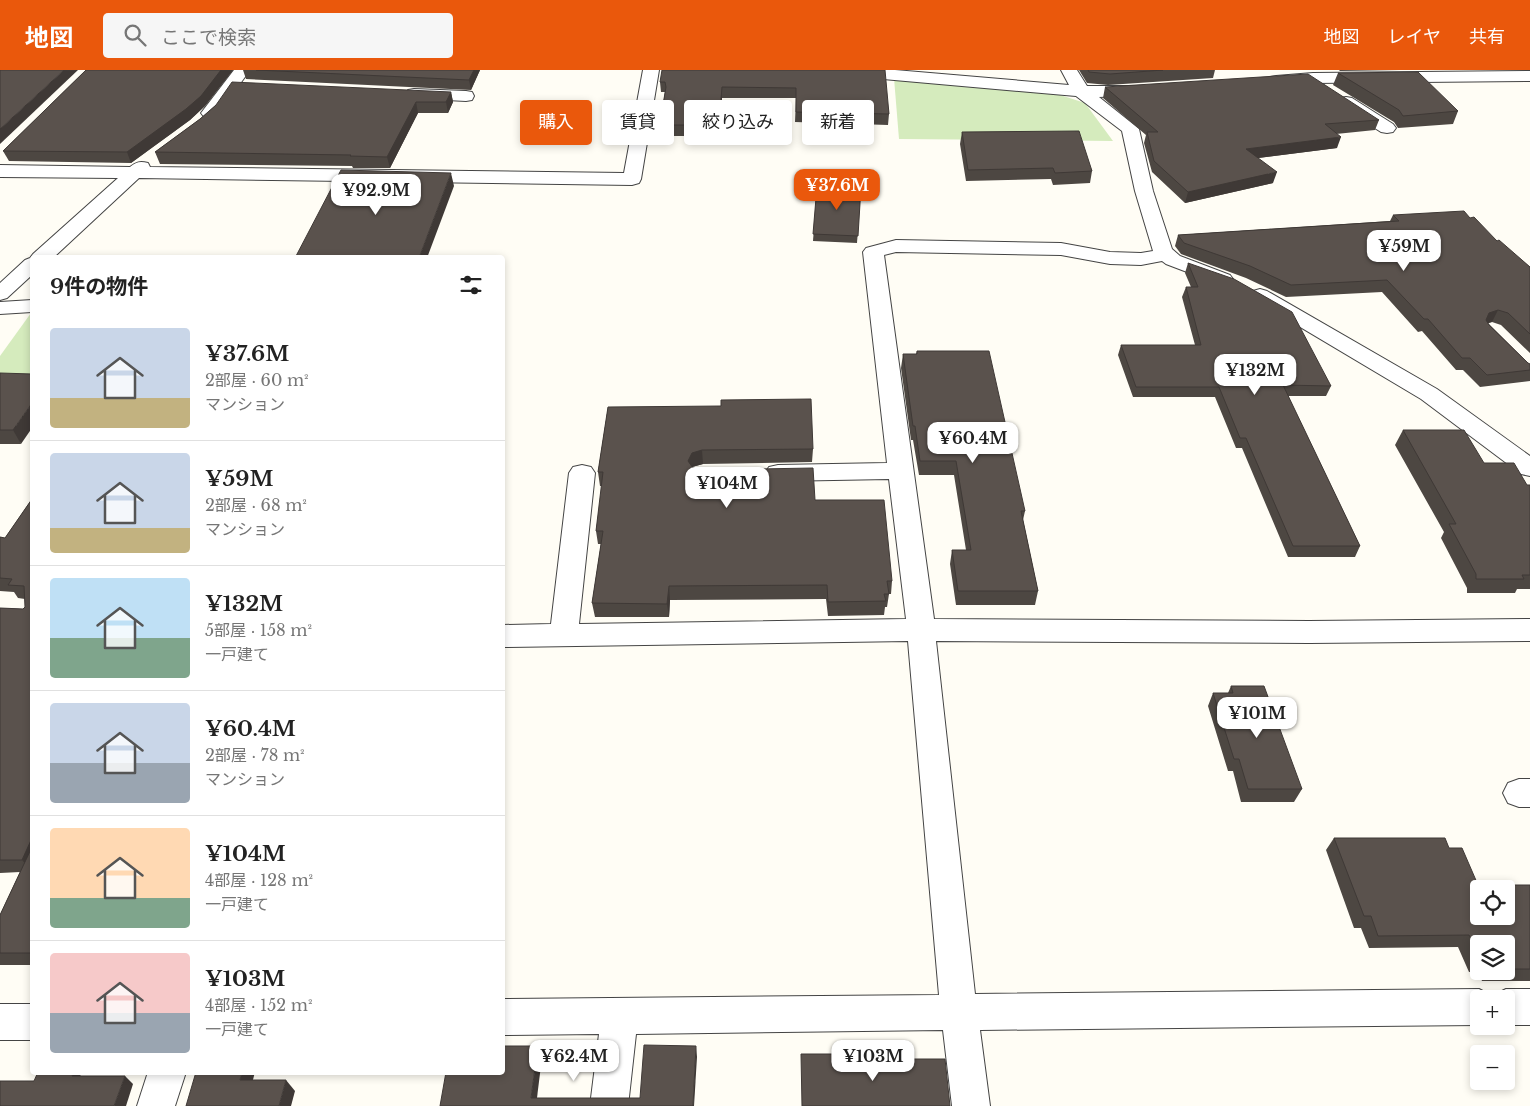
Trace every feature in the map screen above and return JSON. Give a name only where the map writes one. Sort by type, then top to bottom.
[{"type":"street","points":[[197,125],[212,111],[242,70]]},
{"type":"street","points":[[0,171],[632,179],[651,70]]},
{"type":"street","points":[[845,70],[1081,91],[1108,92],[1156,89]]},
{"type":"street","points":[[1069,70],[1081,91],[1130,129],[1150,213],[1163,251],[1166,254],[1173,260],[1242,286],[1272,301],[1429,394],[1530,468]]},
{"type":"street","points":[[1261,82],[1308,78],[1420,74],[1530,76]]},
{"type":"street","points":[[1308,78],[1387,128]]},
{"type":"street","points":[[230,86],[250,87]]},
{"type":"street","points":[[397,93],[466,96]]},
{"type":"street","points":[[43,255],[134,172],[158,154]]},
{"type":"street","points":[[971,1106],[959,1012],[921,630],[873,252],[896,246],[1061,249],[1110,258],[1141,259],[1166,254]]},
{"type":"street","points":[[0,294],[30,266]]},
{"type":"street","points":[[0,308],[30,306]]},
{"type":"street","points":[[753,473],[901,472]]},
{"type":"street","points":[[564,636],[582,473]]},
{"type":"street","points":[[505,636],[921,630],[1309,632],[1530,630]]},
{"type":"street","points":[[505,1017],[1470,1007]]},
{"type":"street","points":[[1515,1007],[1530,1007]]},
{"type":"street","points":[[609,1106],[620,1016]]},
{"type":"street","points":[[0,1022],[30,1022]]},
{"type":"street","points":[[156,1106],[165,1075]]},
{"type":"green space","points":[[894,78],[1051,92],[1085,103],[1113,141],[899,139]]},
{"type":"green space","points":[[30,314],[30,377],[0,376],[0,356]]},
{"type":"building","points":[[0,70],[64,70],[0,129]]},
{"type":"building","points":[[86,70],[221,70],[201,96],[127,152],[3,151]]},
{"type":"building","points":[[256,70],[474,70],[469,80]]},
{"type":"building","points":[[662,70],[885,70],[889,114],[874,114],[874,100],[802,100],[802,112],[796,112],[796,88],[722,87],[721,100],[684,100],[684,125],[674,125],[674,100],[664,100],[665,82],[660,82]]},
{"type":"building","points":[[1088,70],[1163,70],[1110,74],[1089,72]]},
{"type":"building","points":[[1418,72],[1458,111],[1403,116],[1399,110],[1338,73]]},
{"type":"building","points":[[1308,74],[1379,120],[1325,124],[1341,137],[1246,149],[1277,172],[1188,192],[1154,161],[1147,132],[1158,132],[1105,87]]},
{"type":"building","points":[[232,82],[451,92],[446,102],[416,102],[387,157],[155,152],[216,105]]},
{"type":"building","points":[[1079,131],[1092,171],[1055,173],[1053,168],[968,170],[962,132]]},
{"type":"building","points":[[341,170],[451,173],[420,255],[297,255]]},
{"type":"building","points":[[817,186],[861,187],[858,236],[813,234]]},
{"type":"building","points":[[1464,211],[1470,218],[1474,217],[1497,241],[1499,240],[1530,267],[1530,334],[1508,313],[1498,310],[1489,313],[1486,320],[1530,364],[1530,370],[1487,375],[1470,358],[1462,358],[1428,319],[1424,319],[1387,280],[1291,285],[1250,266],[1184,243],[1178,235],[1399,221],[1393,215]]},
{"type":"building","points":[[1188,263],[1234,279],[1292,312],[1331,386],[1283,385],[1360,546],[1293,546],[1246,438],[1240,438],[1219,387],[1136,387],[1121,345],[1201,345],[1186,287],[1198,287]]},
{"type":"building","points":[[917,351],[989,351],[1025,511],[1021,511],[1038,591],[958,591],[952,550],[971,550],[956,461],[920,461],[903,354],[917,354]]},
{"type":"building","points":[[0,373],[30,374],[30,406],[13,430],[0,430]]},
{"type":"building","points":[[811,399],[813,449],[702,450],[692,453],[688,461],[693,468],[702,470],[813,468],[815,500],[884,500],[892,581],[887,581],[889,594],[884,594],[886,601],[828,602],[827,585],[669,586],[667,604],[592,603],[603,531],[596,531],[603,472],[598,472],[608,407],[721,406],[721,400]]},
{"type":"building","points":[[1403,430],[1464,430],[1484,463],[1514,463],[1527,485],[1530,485],[1530,575],[1522,575],[1524,579],[1476,579],[1476,574],[1449,524],[1456,524]]},
{"type":"building","points":[[30,502],[30,842],[22,860],[0,860],[0,608],[23,609],[25,607],[24,586],[8,585],[12,579],[0,578],[0,537],[5,538]]},
{"type":"building","points":[[1231,686],[1264,686],[1302,789],[1248,789],[1239,759],[1234,759],[1213,693],[1233,693]]},
{"type":"building","points":[[1334,838],[1445,838],[1449,848],[1462,848],[1476,880],[1470,880],[1470,925],[1515,925],[1515,885],[1530,885],[1530,969],[1515,969],[1515,935],[1470,935],[1470,937],[1469,935],[1378,936],[1371,916],[1364,916]]},
{"type":"building","points":[[30,851],[30,953],[0,953],[0,915]]},
{"type":"building","points":[[644,1045],[696,1046],[693,1106],[440,1106],[445,1075],[505,1075],[505,1046],[538,1046],[531,1098],[640,1098]]},
{"type":"building","points":[[801,1054],[859,1054],[859,1059],[945,1059],[950,1106],[802,1106]]},
{"type":"building","points":[[37,1075],[125,1076],[114,1106],[0,1106],[0,1081],[34,1081]]},
{"type":"building","points":[[195,1075],[241,1075],[240,1080],[286,1080],[279,1106],[186,1106]]}]
